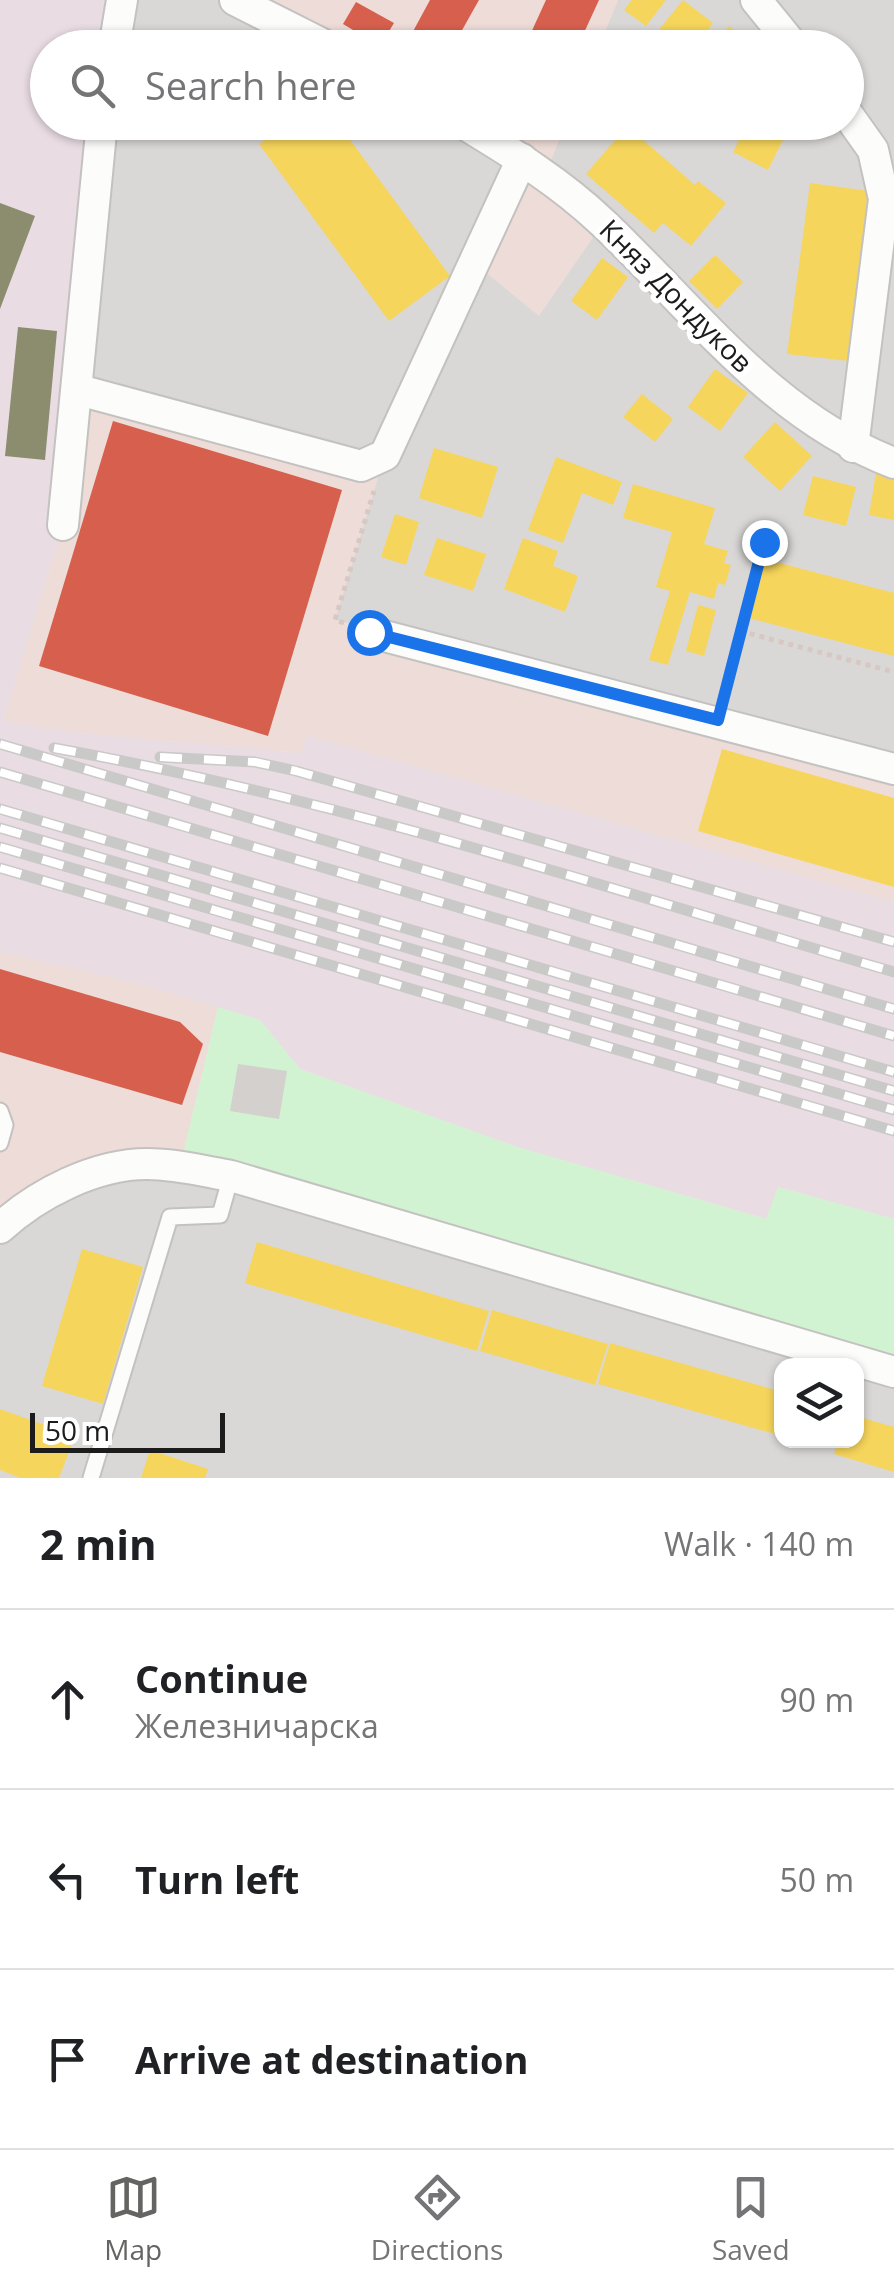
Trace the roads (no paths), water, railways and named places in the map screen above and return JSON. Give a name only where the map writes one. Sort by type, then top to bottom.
[{"type":"street","points":[[117,30],[122,0]]},
{"type":"street","points":[[236,0],[295,30]]},
{"type":"street","points":[[756,0],[780,30]]},
{"type":"street","points":[[854,447],[884,199],[873,150],[864,137]]},
{"type":"street","points":[[62,525],[100,140]]},
{"type":"street","name":"Княз Дондуков","points":[[491,140],[522,159],[603,222],[777,394],[854,447],[894,462]]},
{"type":"street","points":[[78,390],[361,466],[385,455],[522,159]]},
{"type":"street","points":[[369,632],[718,720],[894,770]]},
{"type":"street","points":[[0,1228],[29,1201],[87,1177],[143,1164],[231,1176],[894,1372]]},
{"type":"lane","points":[[0,1111],[5,1125],[0,1143]]},
{"type":"lane","points":[[92,1478],[170,1217],[220,1215],[231,1176]]},
{"type":"railway","points":[[0,744],[894,1009]]},
{"type":"railway","points":[[54,748],[161,769],[372,820],[894,972]]},
{"type":"railway","points":[[160,757],[255,762],[296,771],[894,942]]},
{"type":"railway","points":[[0,772],[894,1036]]},
{"type":"railway","points":[[0,809],[894,1072]]},
{"type":"railway","points":[[0,828],[894,1091]]},
{"type":"railway","points":[[0,847],[894,1110]]},
{"type":"railway","points":[[0,868],[894,1131]]}]
